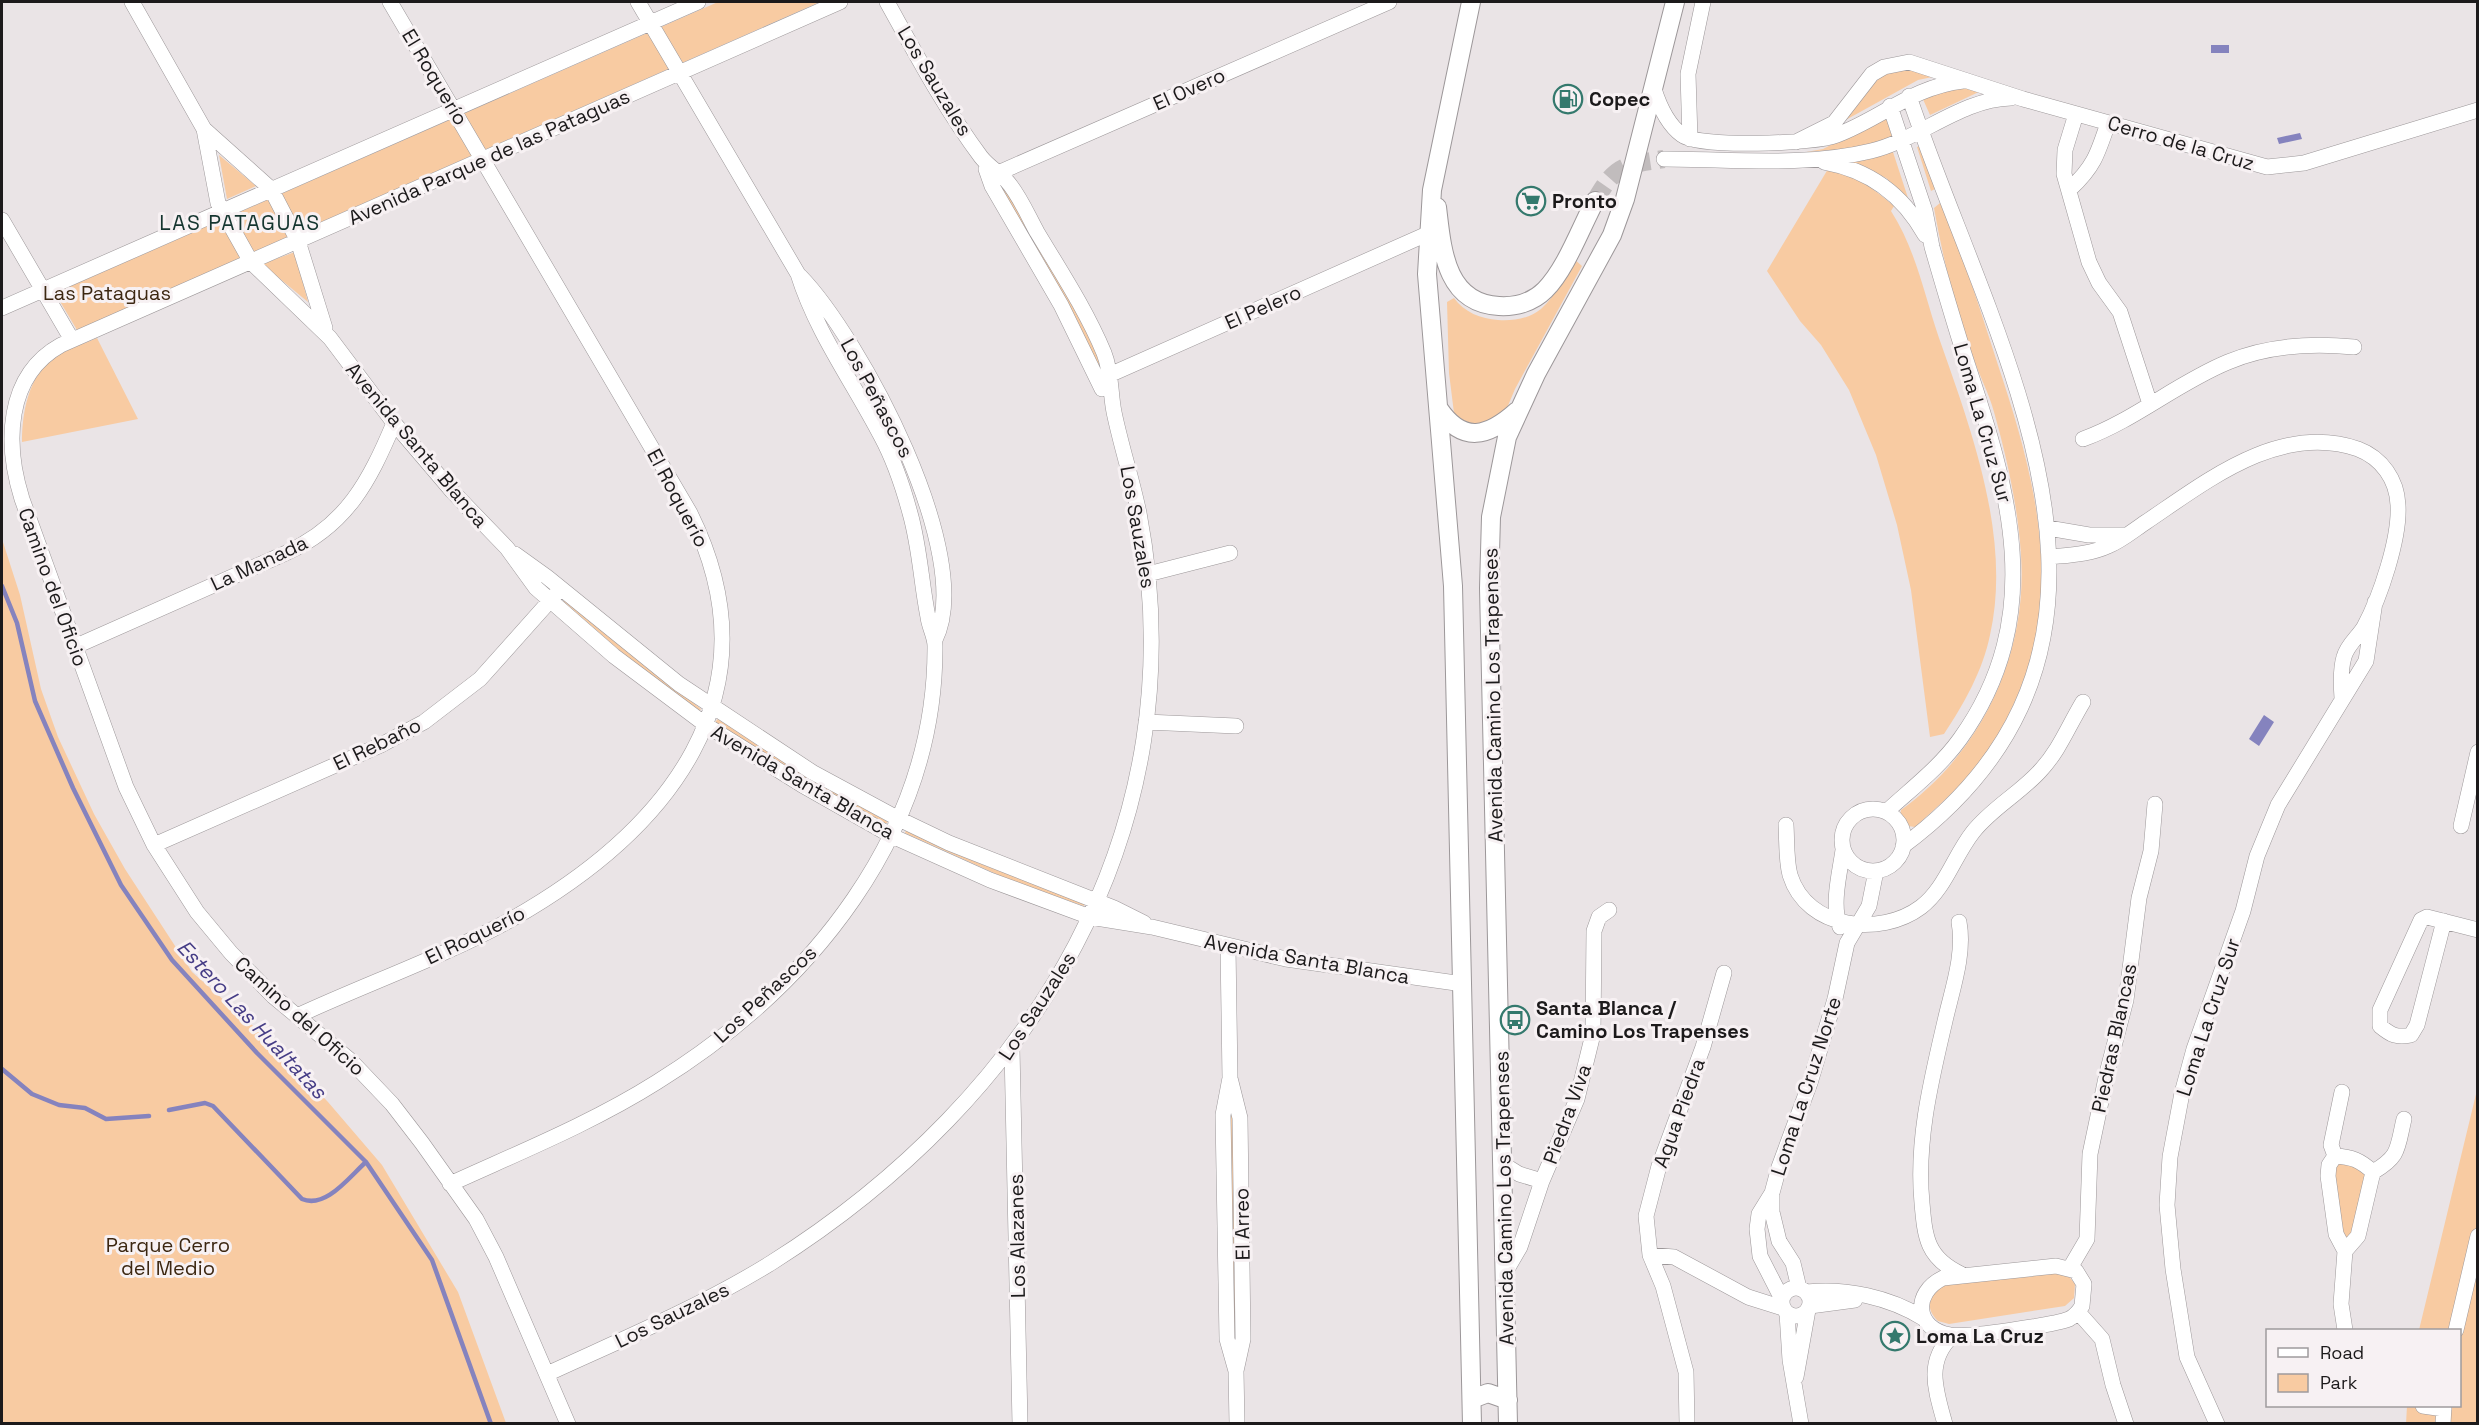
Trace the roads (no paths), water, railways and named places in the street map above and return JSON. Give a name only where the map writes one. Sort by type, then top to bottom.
[{"type":"main road","name":"Avenida Camino Los Trapenses","points":[[1471,2],[1435,171],[1427,234],[1430,317],[1452,554],[1472,1424]]},
{"type":"main road","name":"Avenida Camino Los Trapenses","points":[[1508,1424],[1489,535],[1499,467],[1518,410],[1612,235],[1625,199],[1675,2]]},
{"type":"main road","points":[[1435,171],[1441,243],[1451,278],[1468,297],[1494,306],[1522,304],[1547,288],[1595,201]]},
{"type":"main road","points":[[1439,409],[1453,425],[1473,434],[1491,430],[1518,410]]},
{"type":"main road","points":[[1472,1399],[1488,1393],[1508,1400]]},
{"type":"street","name":"Avenida Santa Blanca","points":[[132,2],[204,129],[221,212],[250,262],[330,338],[394,423],[452,491],[507,548],[529,579],[549,601],[643,679],[706,725],[801,785],[892,836],[990,880],[1090,917],[1152,927],[1228,947],[1344,969],[1463,984]]},
{"type":"street","name":"El Roquerío","points":[[297,1016],[484,933],[562,887],[609,852],[656,807],[681,773],[706,725],[712,707],[721,658],[721,621],[715,580],[699,531],[390,2]]},
{"type":"street","name":"Los Peñascos","points":[[450,1184],[622,1103],[717,1040],[775,991],[823,940],[860,892],[892,836],[899,819],[913,783],[928,726],[935,640],[928,618],[917,540],[903,488],[882,438],[812,313],[798,274],[638,2]]},
{"type":"street","points":[[2,308],[698,2]]},
{"type":"street","name":"Avenida Parque de las Pataguas","points":[[72,340],[840,2]]},
{"type":"street","name":"Los Sauzales","points":[[547,1374],[695,1306],[795,1247],[880,1182],[933,1137],[975,1094],[1012,1048],[1059,978],[1097,901],[1129,808],[1146,722],[1151,652],[1148,574],[1135,493],[1104,377],[1105,356],[1081,305],[1008,182],[993,175],[931,79],[887,2]]},
{"type":"street","name":"El Overo","points":[[993,175],[1389,2]]},
{"type":"street","points":[[1654,88],[1668,120],[1682,136],[1690,140],[1689,74],[1703,2]]},
{"type":"street","name":"Cerro de la Cruz","points":[[1796,142],[1828,128],[1863,84],[1884,67],[1909,62],[2023,99],[2256,165],[2279,167],[2304,163],[2478,110]]},
{"type":"street","name":"Cerro de la Cruz","points":[[1690,140],[1817,141],[1837,135],[1909,96],[1935,86],[1969,81]]},
{"type":"street","name":"Loma La Cruz Sur","points":[[1876,871],[1893,864],[1903,846],[1949,809],[1971,785],[1996,753],[2021,711],[2031,688],[2039,657],[2048,593],[2050,557],[2039,466],[2031,435],[1909,96]]},
{"type":"street","name":"Cerro de la Cruz","points":[[1664,159],[1807,159],[1872,151],[1921,132],[1980,103],[1997,98],[2023,99]]},
{"type":"street","name":"Loma La Cruz Sur","points":[[1886,812],[1948,755],[1970,725],[1983,703],[1999,663],[2012,604],[2010,524],[2000,467],[1932,247],[1925,211],[1890,106]]},
{"type":"street","points":[[2076,114],[2064,162],[2064,174],[2089,262],[2099,283],[2120,312],[2150,404]]},
{"type":"street","points":[[2070,189],[2088,173],[2097,159],[2108,123]]},
{"type":"street","name":"Avenida Santa Blanca","points":[[204,129],[271,189],[298,241],[318,310],[330,338]]},
{"type":"street","name":"Loma La Cruz Sur","points":[[1807,159],[1863,173],[1892,191],[1915,216],[1932,247]]},
{"type":"street","points":[[2,220],[72,340]]},
{"type":"street","name":"El Pelero","points":[[1104,377],[1427,234]]},
{"type":"street","name":"Camino del Oficio","points":[[72,340],[48,353],[29,374],[18,398],[11,437],[17,484],[126,787],[154,845],[185,894],[214,933],[249,972],[376,1085],[408,1123],[476,1219],[496,1257],[568,1424]]},
{"type":"street","points":[[2083,439],[2124,421],[2150,404],[2227,362],[2247,355],[2311,344],[2354,346]]},
{"type":"street","name":"La Manada","points":[[74,647],[296,548],[317,536],[339,518],[363,490],[394,423]]},
{"type":"street","name":"Loma La Cruz Sur","points":[[2050,557],[2098,550],[2109,546],[2224,470],[2260,453],[2301,444],[2338,444],[2353,447],[2381,463],[2392,481],[2398,504],[2392,548],[2375,602],[2363,628],[2344,657],[2342,698]]},
{"type":"street","points":[[2048,528],[2090,535],[2124,535]]},
{"type":"street","name":"Avenida Santa Blanca","points":[[507,548],[561,588],[643,656],[712,707],[812,772],[899,819],[1001,865],[1097,901],[1152,927]]},
{"type":"street","points":[[1148,574],[1230,553]]},
{"type":"street","name":"El Rebaño","points":[[154,845],[381,745],[424,722],[480,679],[561,588]]},
{"type":"street","name":"Loma La Cruz Sur","points":[[2217,1424],[2187,1358],[2173,1269],[2167,1205],[2170,1156],[2194,1048],[2243,911],[2257,856],[2278,805],[2366,661],[2375,602]]},
{"type":"street","points":[[1786,825],[1790,875],[1797,889],[1813,906],[1836,919],[1859,926],[1881,924],[1902,918],[1932,896],[1958,852],[1979,825],[2050,760],[2084,702]]},
{"type":"street","points":[[1146,722],[1236,726]]},
{"type":"street","points":[[2461,826],[2474,783],[2478,752]]},
{"type":"street","name":"Piedras Blancas","points":[[2070,1268],[2088,1239],[2090,1154],[2106,1072],[2126,1000],[2139,898],[2151,852],[2155,804]]},
{"type":"street","points":[[1847,943],[1836,919],[1843,832],[1852,817],[1868,810],[1886,812],[1899,824],[1903,846]]},
{"type":"street","points":[[1843,850],[1852,864],[1868,871],[1876,871]]},
{"type":"street","name":"Loma La Cruz Norte","points":[[1795,1383],[1806,1299],[1792,1263],[1779,1241],[1772,1212],[1772,1193],[1779,1167],[1810,1083],[1835,999],[1847,943],[1869,906],[1876,871]]},
{"type":"street","name":"Piedra Viva","points":[[1506,1271],[1520,1247],[1542,1181],[1576,1099],[1593,1034],[1594,931],[1599,917],[1609,910]]},
{"type":"street","points":[[2444,921],[2417,1025],[2410,1035],[2398,1038],[2380,1026],[2380,1010],[2421,920],[2427,917],[2444,921],[2478,930]]},
{"type":"street","points":[[1945,1424],[1920,1310],[1927,1291],[1930,1248],[1921,1195],[1922,1150],[1931,1081],[1961,948],[1959,922]]},
{"type":"street","name":"El Arreo","points":[[1228,947],[1230,1078],[1223,1115],[1227,1339],[1236,1371],[1237,1424]]},
{"type":"street","name":"Agua Piedra","points":[[1687,1424],[1686,1372],[1663,1286],[1650,1255],[1646,1216],[1648,1199],[1703,1047],[1724,973]]},
{"type":"street","name":"Los Alazanes","points":[[1012,1048],[1020,1424]]},
{"type":"street","points":[[2335,1156],[2331,1145],[2342,1092]]},
{"type":"street","points":[[2345,1251],[2358,1236],[2373,1172],[2390,1162],[2396,1153],[2404,1119]]},
{"type":"street","points":[[2335,1156],[2350,1157],[2362,1162],[2373,1172]]},
{"type":"street","points":[[2335,1156],[2329,1165],[2328,1176],[2337,1234],[2345,1251],[2341,1304],[2345,1329]]},
{"type":"street","name":"Piedra Viva","points":[[1503,1164],[1520,1174],[1542,1181]]},
{"type":"street","name":"Loma La Cruz Norte","points":[[1772,1193],[1759,1214],[1757,1243],[1767,1274],[1784,1307],[1801,1424]]},
{"type":"street","points":[[2456,1329],[2478,1236]]},
{"type":"street","points":[[1930,1248],[1942,1263],[1961,1274]]},
{"type":"street","points":[[1650,1255],[1661,1254],[1674,1257],[1748,1297],[1784,1307],[1796,1316],[1806,1299]]},
{"type":"street","points":[[1784,1307],[1786,1291],[1806,1299],[1867,1298],[1888,1302],[1924,1321],[1937,1331],[1952,1336],[2068,1320],[2078,1312],[2084,1298],[2084,1284],[2081,1276],[2070,1268],[2056,1266],[1961,1274],[1943,1278],[1927,1291],[1888,1302]]},
{"type":"street","points":[[2078,1312],[2102,1339],[2113,1385],[2126,1424]]},
{"type":"street","points":[[1934,1367],[1937,1353],[1952,1336]]},
{"type":"street","points":[[2426,1407],[2444,1413]]},
{"type":"waterway","name":"Estero Las Hualtatas","points":[[2,586],[17,623],[35,701],[73,788],[121,885],[172,960],[257,1053],[366,1162],[432,1260],[491,1424]]},
{"type":"waterway","points":[[2,1069],[32,1094],[59,1105],[85,1108],[106,1119],[149,1116]]},
{"type":"waterway","points":[[169,1110],[205,1103],[213,1106],[302,1199],[320,1200],[328,1196],[366,1162]]},
{"type":"tunnel","points":[[1595,201],[1609,180],[1622,168],[1664,159]]},
{"type":"place","name":"Copec","points":[[1568,99]]},
{"type":"place","name":"Pronto","points":[[1531,201]]},
{"type":"place","name":"Santa Blanca / Camino Los Trapenses","points":[[1515,1020]]},
{"type":"place","name":"Loma La Cruz","points":[[1895,1336]]},
{"type":"district","name":"LAS PATAGUAS","points":[[240,222]]},
{"type":"park label","name":"Las Pataguas","points":[[107,293]]},
{"type":"park label","name":"Parque Cerro del Medio","points":[[168,1256]]}]
